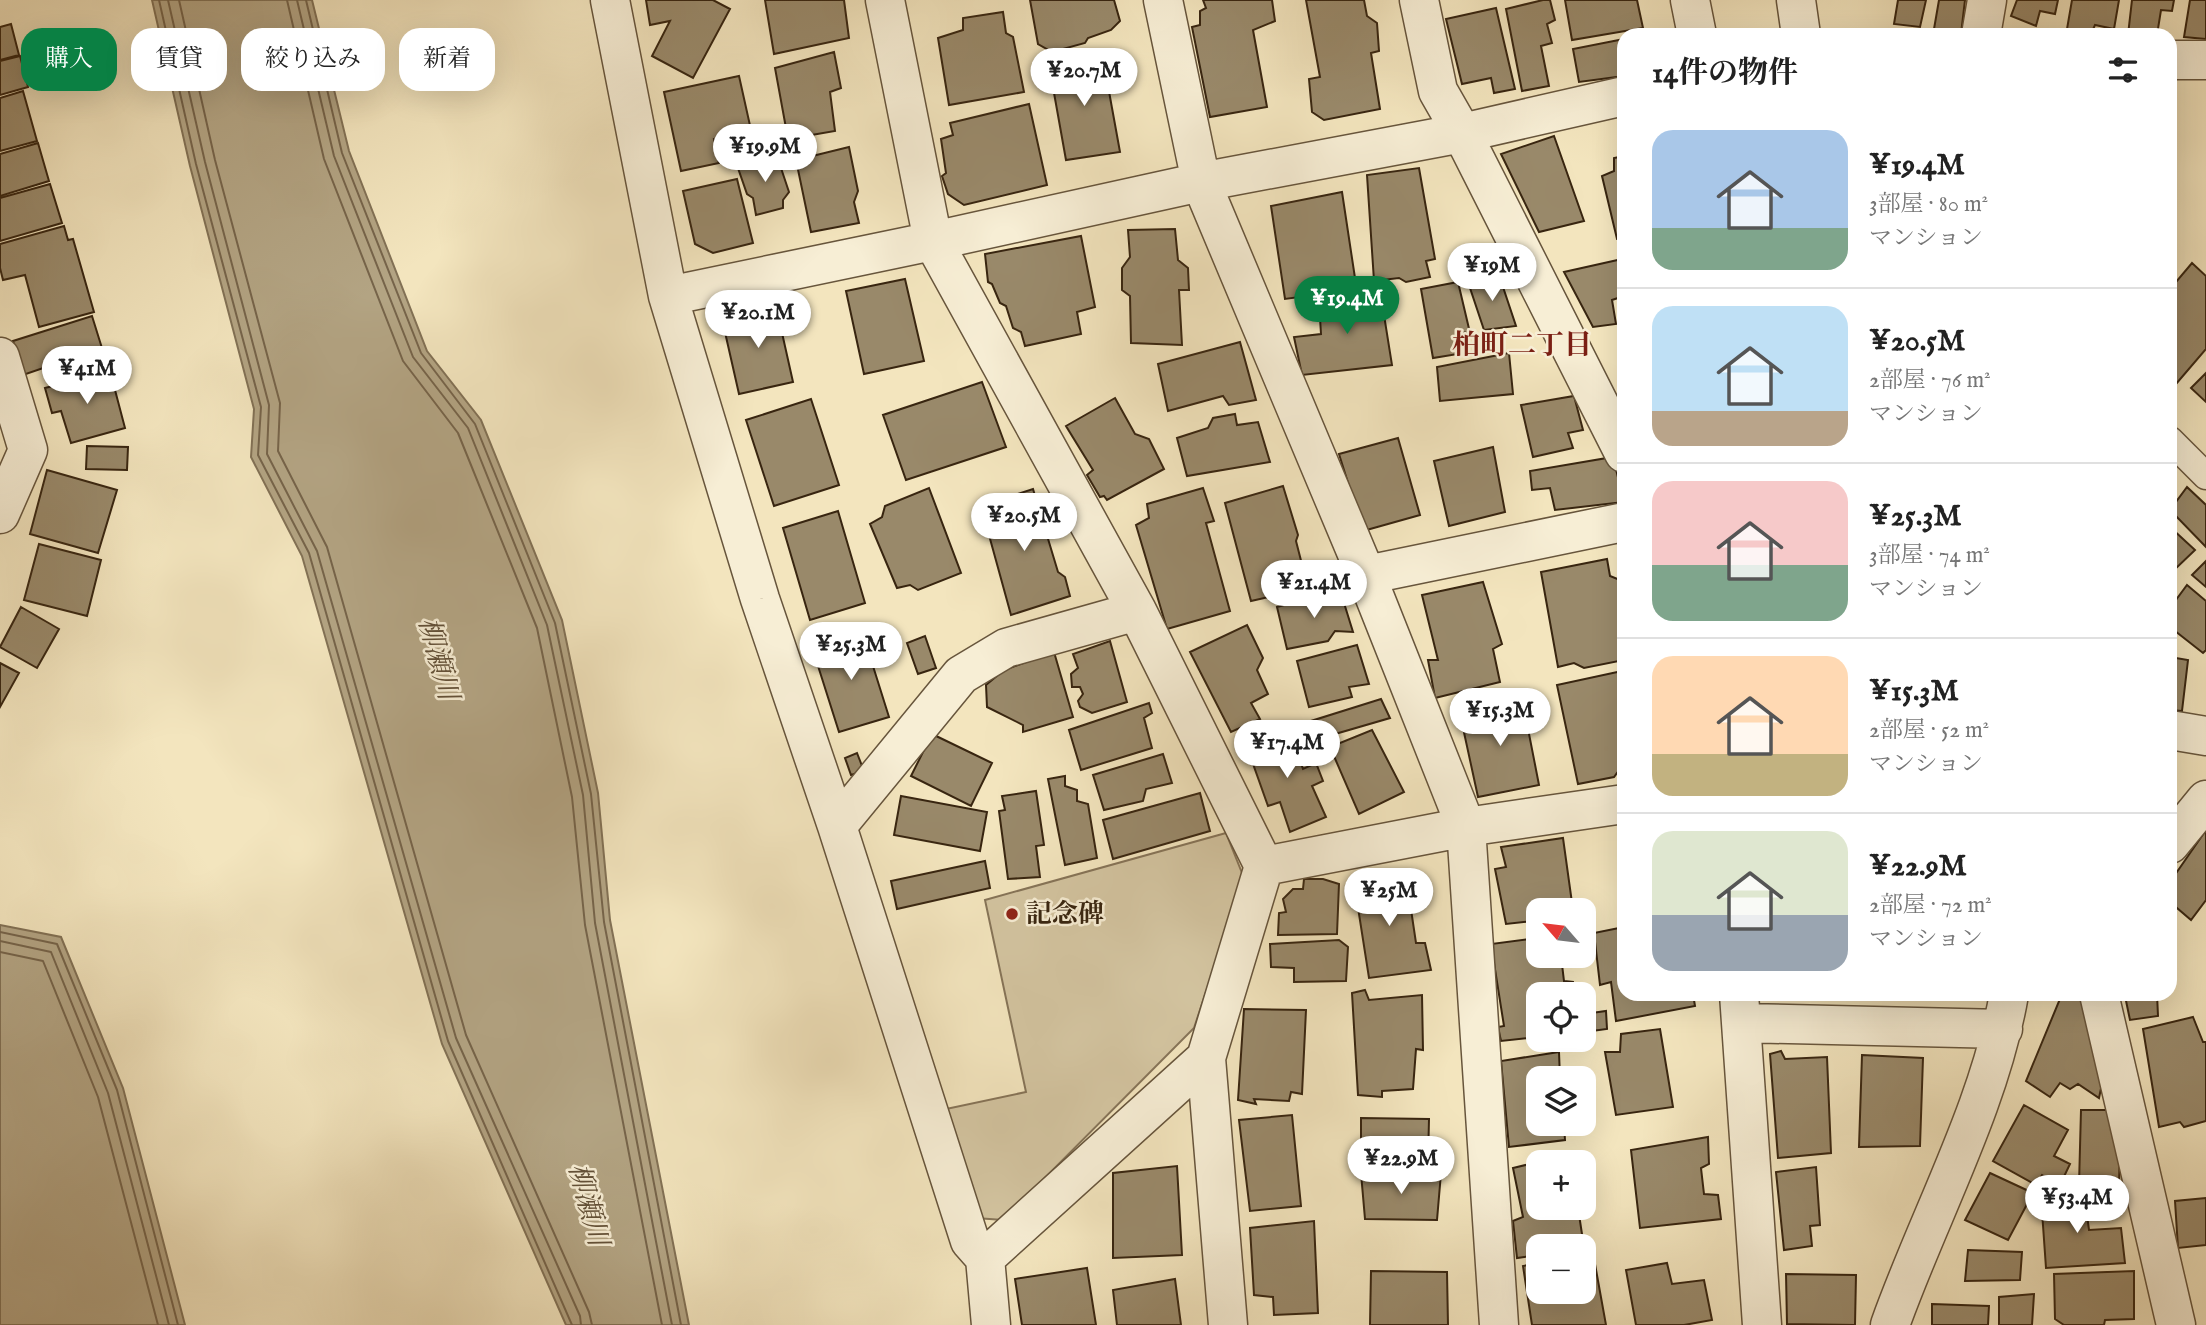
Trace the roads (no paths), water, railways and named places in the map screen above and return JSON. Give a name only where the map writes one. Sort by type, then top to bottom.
[{"type":"street","points":[[610,0],[668,296],[760,599],[837,826],[970,1241],[985,1258],[991,1325]]},
{"type":"street","points":[[885,0],[933,241],[1137,611],[1264,866],[1206,1058],[1227,1325]]},
{"type":"street","points":[[1163,0],[1201,182],[1366,575],[1466,827],[1499,1325]]},
{"type":"street","points":[[1419,0],[1438,91],[1462,133],[1617,439]]},
{"type":"street","points":[[1690,0],[1696,28]]},
{"type":"street","points":[[1796,0],[1800,28]]},
{"type":"street","points":[[1982,28],[1987,0]]},
{"type":"street","points":[[2177,60],[2206,60]]},
{"type":"street","points":[[668,296],[1201,182],[1462,133],[1617,98]]},
{"type":"street","points":[[0,357],[28,450],[0,514]]},
{"type":"street","points":[[1366,575],[1617,523]]},
{"type":"street","points":[[837,826],[961,675],[1006,648],[1137,611]]},
{"type":"street","points":[[2177,731],[2206,736]]},
{"type":"street","points":[[2177,835],[2206,800]]},
{"type":"street","points":[[1264,866],[1466,827],[1617,805]]},
{"type":"street","points":[[2101,1001],[2176,1325]]},
{"type":"street","points":[[1762,1325],[1741,1008],[2006,1012],[1971,1119],[1891,1325]]},
{"type":"street","points":[[985,1258],[1206,1058]]},
{"type":"lane","points":[[2177,447],[2206,476]]},
{"type":"water","name":"柳瀬川","points":[[152,0],[312,0],[319,28],[241,28],[241,91],[334,91],[349,151],[427,351],[481,420],[562,620],[598,793],[610,920],[689,1325],[566,1325],[442,1044],[302,556],[251,457],[254,409],[173,91],[227,91],[227,28],[158,28]]},
{"type":"water","points":[[0,925],[61,937],[123,1088],[185,1325],[0,1325]]},
{"type":"place","name":"記念碑","points":[[1012,914]]},
{"type":"district","name":"柏町二丁目","points":[[1522,346]]}]
